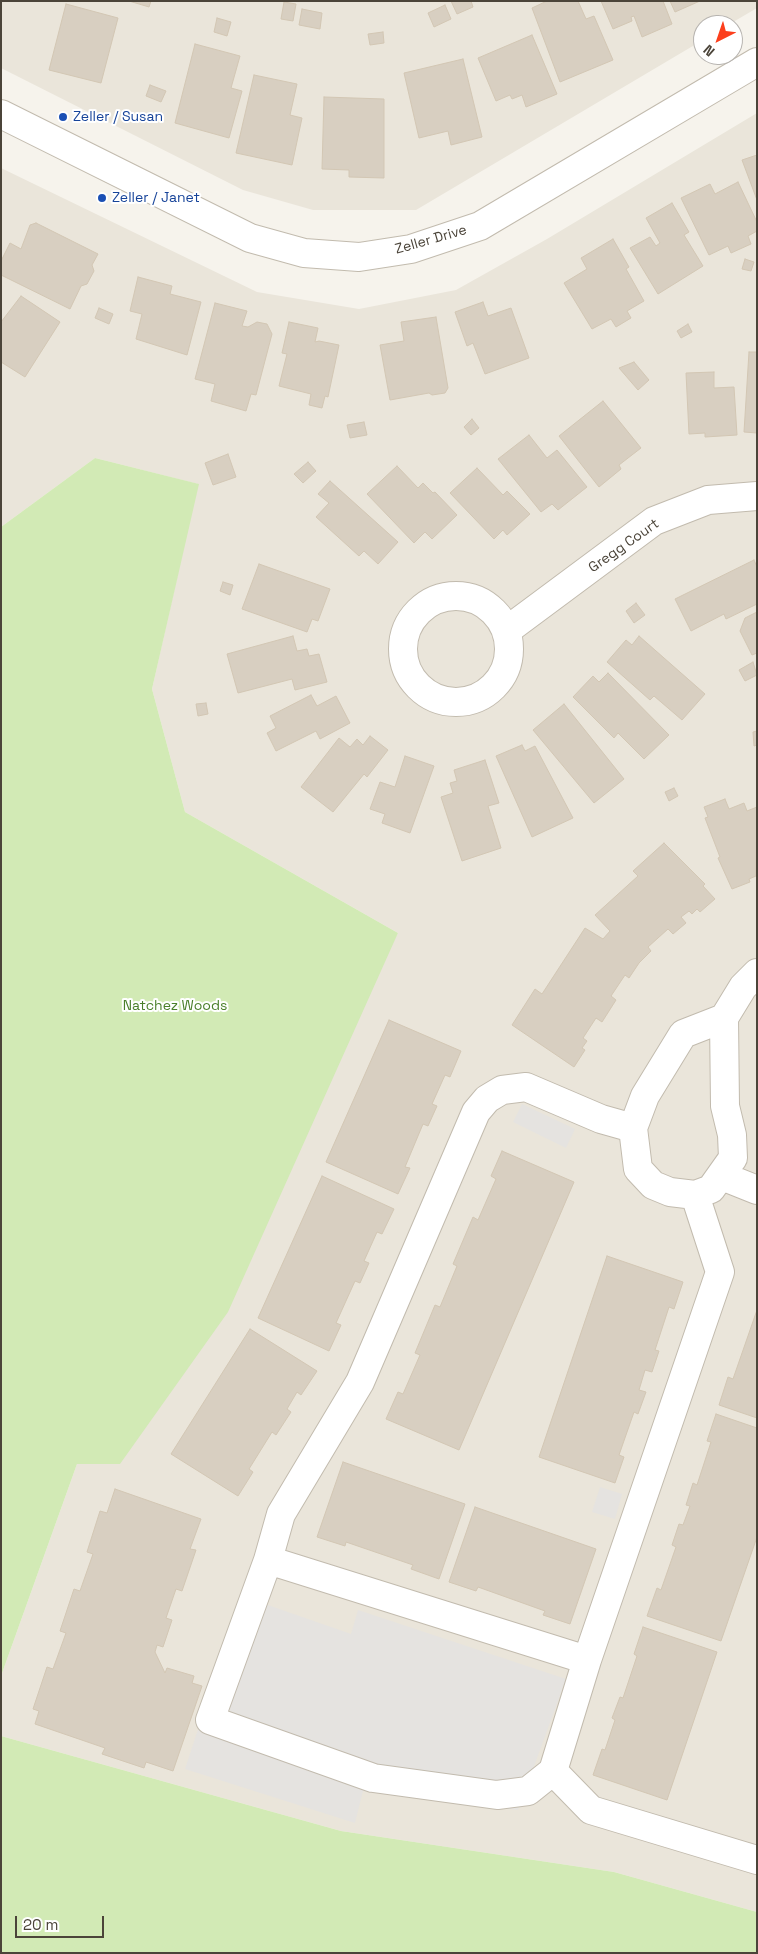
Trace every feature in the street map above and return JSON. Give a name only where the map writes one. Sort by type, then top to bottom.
[{"type":"street","name":"Zeller Drive","points":[[1,114],[250,238],[304,253],[359,256],[411,249],[480,226],[757,62]]},
{"type":"street","name":"Gregg Court","points":[[506,631],[654,521],[708,500],[757,496]]},
{"type":"street","points":[[724,1018],[683,1034],[645,1096],[633,1128],[638,1169],[653,1185],[670,1192],[695,1194],[710,1189],[722,1176],[733,1158],[732,1135],[725,1106],[724,1018],[744,987],[757,973]]},
{"type":"street","points":[[633,1128],[601,1119],[526,1087],[502,1090],[487,1100],[476,1112],[360,1382],[281,1514],[268,1560],[210,1720],[373,1778],[497,1795],[528,1791],[553,1771],[587,1660],[720,1272],[695,1194]]},
{"type":"street","points":[[722,1176],[757,1190]]},
{"type":"street","points":[[268,1560],[587,1660]]},
{"type":"street","points":[[553,1771],[591,1810],[757,1860]]},
{"type":"shaded area","points":[[1,1],[757,1],[757,8],[743,16],[693,15],[693,46],[416,210],[313,210],[243,190],[1,68]]},
{"type":"shaded area","points":[[757,113],[757,1912],[614,1872],[341,1831],[1,1736],[1,1676],[77,1464],[398,933],[185,812],[152,689],[198,484],[95,458],[1,527],[1,168],[257,292],[359,309],[456,290],[547,239]]},
{"type":"shaded area","points":[[522,1104],[575,1129],[566,1148],[513,1122]]},
{"type":"shaded area","points":[[600,1487],[622,1494],[615,1519],[592,1512]]},
{"type":"shaded area","points":[[242,1596],[351,1634],[358,1610],[566,1679],[518,1810],[363,1791],[355,1823],[185,1769]]},
{"type":"green space","name":"Natchez Woods","points":[[95,458],[199,484],[152,689],[185,812],[398,933],[228,1312],[120,1464],[77,1464],[1,1676],[1,527]]},
{"type":"green space","points":[[1,1736],[341,1831],[614,1872],[757,1912],[757,1953],[1,1953]]},
{"type":"building","points":[[129,1],[151,1],[149,7]]},
{"type":"building","points":[[451,1],[471,1],[473,7],[457,14]]},
{"type":"building","points":[[547,1],[578,1],[586,19],[594,16],[613,60],[560,82],[532,8]]},
{"type":"building","points":[[601,1],[663,1],[672,24],[642,37],[634,16],[631,17],[632,21],[613,29]]},
{"type":"building","points":[[670,1],[700,1],[675,12]]},
{"type":"building","points":[[284,2],[296,4],[293,21],[281,19]]},
{"type":"building","points":[[66,4],[118,18],[101,83],[49,70]]},
{"type":"building","points":[[445,5],[451,19],[434,27],[428,13]]},
{"type":"building","points":[[302,9],[322,13],[320,29],[299,25]]},
{"type":"building","points":[[217,18],[231,22],[227,36],[214,32]]},
{"type":"building","points":[[383,32],[384,43],[370,45],[368,34]]},
{"type":"building","points":[[532,35],[557,94],[526,107],[522,95],[512,99],[510,95],[496,101],[478,58]]},
{"type":"building","points":[[195,44],[240,56],[231,88],[242,91],[229,138],[175,123]]},
{"type":"building","points":[[463,59],[482,137],[451,145],[448,131],[419,138],[404,73]]},
{"type":"building","points":[[254,75],[297,84],[290,115],[302,118],[292,165],[236,153]]},
{"type":"building","points":[[150,85],[166,91],[161,102],[146,96]]},
{"type":"building","points":[[324,97],[384,99],[384,178],[349,177],[349,170],[322,169]]},
{"type":"building","points":[[757,155],[757,200],[742,160]]},
{"type":"building","points":[[738,182],[757,222],[757,231],[748,236],[751,244],[731,253],[728,246],[709,255],[681,198],[710,184],[715,194]]},
{"type":"building","points":[[672,203],[689,232],[684,235],[703,266],[658,294],[630,248],[650,237],[656,246],[660,243],[646,218]]},
{"type":"building","points":[[36,223],[98,254],[92,265],[94,271],[87,284],[81,286],[70,309],[1,275],[1,261],[10,243],[21,249],[30,225]]},
{"type":"building","points":[[613,239],[629,267],[626,269],[644,301],[627,311],[631,318],[616,327],[611,319],[592,329],[564,283],[587,269],[581,258]]},
{"type":"building","points":[[745,259],[754,262],[751,271],[742,269]]},
{"type":"building","points":[[138,277],[172,286],[170,294],[201,302],[187,355],[136,339],[142,314],[130,311]]},
{"type":"building","points":[[21,296],[60,322],[25,377],[1,362],[1,322]]},
{"type":"building","points":[[483,302],[488,316],[511,308],[529,358],[485,374],[473,343],[467,346],[455,312]]},
{"type":"building","points":[[215,303],[247,311],[242,326],[248,327],[257,322],[267,324],[272,334],[256,395],[251,394],[246,411],[211,401],[215,384],[195,379]]},
{"type":"building","points":[[99,308],[113,314],[109,324],[95,318]]},
{"type":"building","points":[[436,317],[448,388],[445,393],[432,395],[429,393],[390,400],[380,345],[404,341],[401,322]]},
{"type":"building","points":[[289,322],[318,328],[315,342],[339,345],[328,397],[325,396],[322,408],[309,405],[311,394],[279,386],[287,354],[282,353]]},
{"type":"building","points":[[688,324],[692,332],[681,338],[677,331]]},
{"type":"building","points":[[749,352],[757,352],[757,433],[744,432]]},
{"type":"building","points":[[634,362],[649,380],[638,390],[619,368]]},
{"type":"building","points":[[714,372],[714,388],[734,387],[737,435],[705,437],[705,433],[689,434],[686,373]]},
{"type":"building","points":[[603,401],[641,448],[619,465],[621,469],[599,487],[559,436]]},
{"type":"building","points":[[472,419],[479,428],[471,435],[464,427]]},
{"type":"building","points":[[364,422],[367,435],[350,438],[347,425]]},
{"type":"building","points":[[529,435],[547,458],[557,450],[587,487],[558,510],[552,504],[541,512],[498,459]]},
{"type":"building","points":[[228,454],[236,477],[213,485],[205,463]]},
{"type":"building","points":[[308,462],[316,471],[303,483],[294,474]]},
{"type":"building","points":[[397,466],[418,488],[423,483],[433,493],[435,492],[457,515],[432,539],[425,532],[414,543],[367,494]]},
{"type":"building","points":[[477,468],[503,495],[507,491],[530,514],[507,535],[503,530],[494,539],[450,493]]},
{"type":"building","points":[[330,481],[398,542],[378,564],[364,551],[359,556],[316,517],[329,503],[318,494]]},
{"type":"building","points":[[754,560],[757,567],[757,604],[726,619],[724,614],[691,631],[675,599]]},
{"type":"building","points":[[259,564],[330,589],[318,621],[312,619],[307,632],[242,609]]},
{"type":"building","points":[[223,582],[233,585],[230,595],[220,591]]},
{"type":"building","points":[[636,603],[645,615],[634,623],[626,611]]},
{"type":"building","points":[[757,612],[757,653],[752,655],[740,631],[745,618]]},
{"type":"building","points":[[293,636],[297,651],[307,649],[309,656],[319,654],[327,682],[295,690],[292,679],[238,693],[227,654]]},
{"type":"building","points":[[639,636],[705,694],[682,720],[654,696],[650,700],[607,662],[626,640],[632,645]]},
{"type":"building","points":[[753,662],[757,675],[745,681],[739,670]]},
{"type":"building","points":[[608,673],[669,735],[644,759],[618,733],[614,738],[573,697],[593,676],[599,682]]},
{"type":"building","points":[[311,695],[317,706],[336,696],[350,723],[320,739],[316,731],[276,751],[267,733],[276,728],[270,716]]},
{"type":"building","points":[[206,703],[208,714],[198,716],[196,704]]},
{"type":"building","points":[[564,704],[624,779],[594,803],[533,730]]},
{"type":"building","points":[[757,731],[757,745],[754,746],[753,732]]},
{"type":"building","points":[[370,736],[388,750],[367,777],[364,774],[333,812],[301,787],[339,738],[350,747],[357,739],[363,745]]},
{"type":"building","points":[[522,745],[525,751],[535,746],[573,818],[532,837],[496,756]]},
{"type":"building","points":[[405,756],[434,766],[410,833],[382,823],[385,814],[370,809],[380,782],[395,787]]},
{"type":"building","points":[[485,760],[499,803],[488,806],[501,848],[462,861],[441,797],[453,793],[450,783],[457,781],[454,770]]},
{"type":"building","points":[[674,788],[678,796],[669,801],[665,792]]},
{"type":"building","points":[[725,799],[729,809],[744,803],[747,811],[757,807],[756,876],[749,879],[750,882],[732,889],[718,858],[720,857],[705,818],[708,817],[704,807]]},
{"type":"building","points":[[664,843],[705,884],[703,886],[715,899],[700,912],[697,909],[692,914],[689,911],[681,917],[686,923],[673,934],[668,929],[648,947],[651,951],[639,963],[629,978],[625,975],[611,996],[616,1000],[602,1022],[596,1018],[583,1038],[587,1041],[582,1048],[585,1050],[574,1067],[512,1025],[535,989],[542,994],[585,928],[603,939],[610,931],[595,915],[638,876],[633,871]]},
{"type":"building","points":[[389,1020],[461,1051],[450,1077],[445,1075],[432,1104],[437,1106],[428,1126],[423,1124],[405,1167],[410,1168],[398,1194],[326,1162]]},
{"type":"building","points":[[502,1151],[574,1182],[459,1450],[386,1419],[398,1392],[403,1394],[420,1355],[415,1353],[435,1305],[440,1307],[457,1266],[453,1264],[473,1217],[478,1220],[496,1179],[491,1176]]},
{"type":"building","points":[[322,1176],[394,1209],[382,1234],[377,1232],[364,1261],[369,1263],[360,1283],[355,1281],[336,1323],[341,1325],[329,1351],[258,1318]]},
{"type":"building","points":[[607,1256],[683,1282],[674,1309],[669,1307],[655,1350],[659,1351],[652,1372],[645,1370],[639,1390],[646,1392],[638,1414],[634,1412],[619,1455],[624,1457],[615,1483],[539,1457]]},
{"type":"building","points":[[757,1310],[757,1418],[719,1405],[728,1377],[733,1379]]},
{"type":"building","points":[[250,1329],[317,1371],[301,1395],[297,1392],[287,1409],[291,1412],[276,1435],[272,1432],[249,1469],[253,1472],[238,1496],[171,1454]]},
{"type":"building","points":[[716,1414],[757,1428],[757,1537],[721,1641],[647,1616],[657,1588],[661,1590],[676,1547],[672,1545],[679,1524],[683,1525],[690,1506],[686,1505],[693,1483],[697,1485],[711,1442],[707,1441]]},
{"type":"building","points":[[343,1462],[465,1504],[439,1579],[411,1569],[413,1565],[346,1542],[345,1546],[317,1537]]},
{"type":"building","points":[[115,1489],[201,1519],[190,1549],[196,1550],[182,1591],[176,1589],[166,1618],[172,1620],[163,1647],[157,1645],[155,1652],[165,1673],[167,1668],[194,1676],[192,1683],[202,1686],[173,1771],[146,1762],[144,1768],[102,1754],[105,1748],[35,1724],[39,1711],[33,1709],[47,1667],[53,1669],[66,1633],[60,1631],[74,1589],[80,1591],[93,1554],[87,1552],[100,1511],[107,1513]]},
{"type":"building","points":[[475,1507],[596,1549],[570,1624],[543,1615],[545,1611],[478,1587],[476,1591],[449,1582]]},
{"type":"building","points":[[643,1627],[717,1652],[667,1800],[593,1775],[602,1749],[605,1750],[615,1720],[612,1718],[620,1697],[623,1698],[637,1656],[634,1654]]},
{"type":"place","name":"Zeller / Susan","points":[[63,117]]},
{"type":"place","name":"Zeller / Janet","points":[[102,198]]}]
